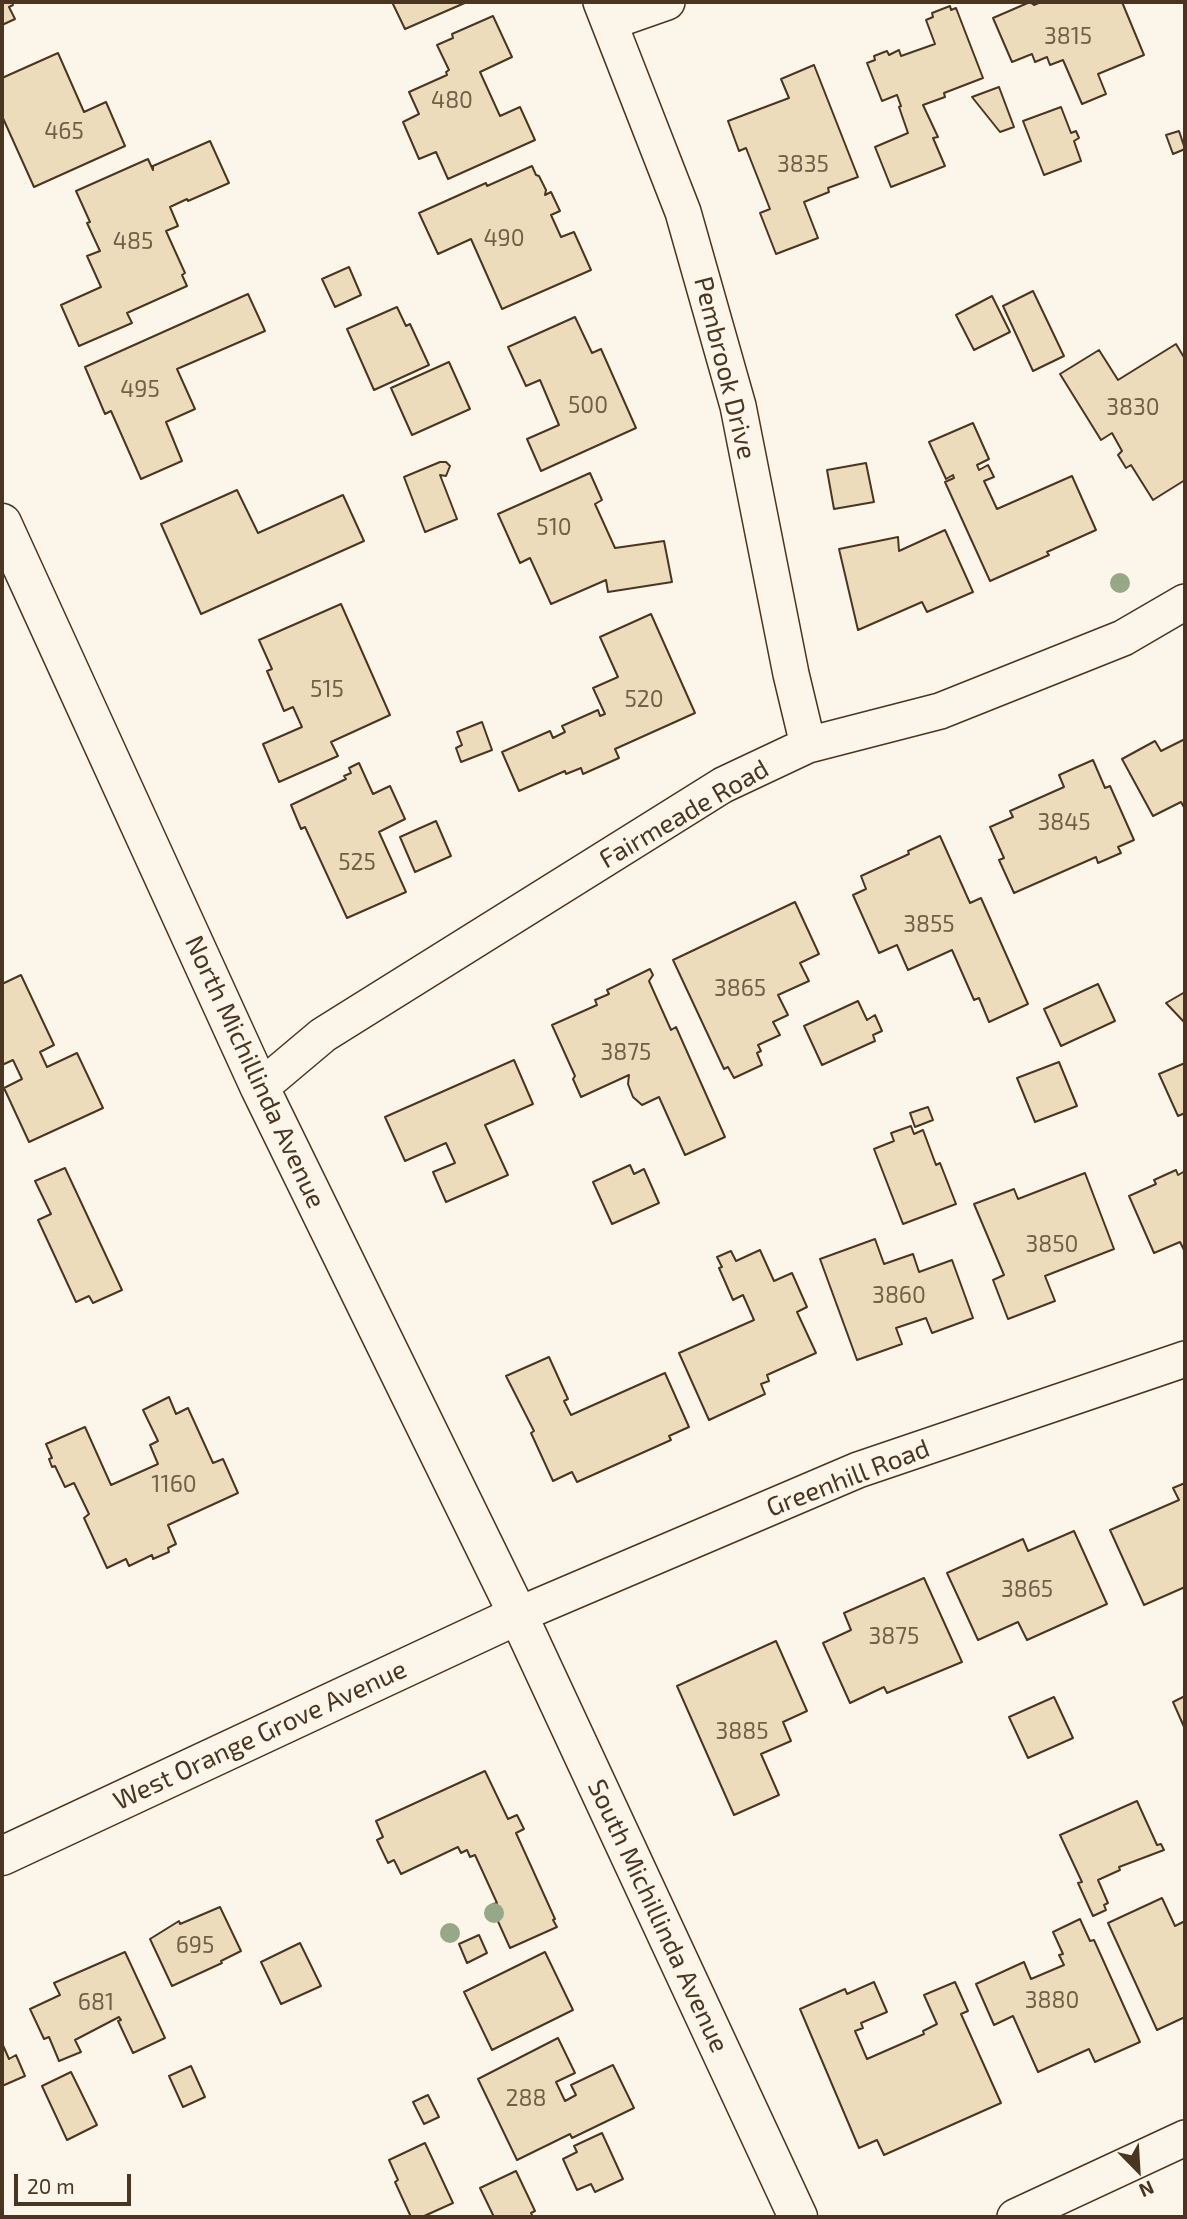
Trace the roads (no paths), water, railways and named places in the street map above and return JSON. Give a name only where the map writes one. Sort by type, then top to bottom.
[{"type":"main road","name":"North Michillinda Avenue","points":[[2,523],[260,1088],[518,1615]]},
{"type":"main road","name":"West Orange Grove Avenue","points":[[2,1856],[518,1615]]},
{"type":"main road","name":"South Michillinda Avenue","points":[[518,1615],[798,2217]]},
{"type":"street","points":[[605,12],[667,2]]},
{"type":"street","name":"Pembrook Drive","points":[[605,12],[683,212],[738,406],[791,674],[808,745]]},
{"type":"street","name":"Fairmeade Road","points":[[260,1088],[323,1035],[711,792],[808,745],[940,710],[1123,638],[1185,602]]},
{"type":"street","name":"Greenhill Road","points":[[518,1615],[858,1470],[1185,1359]]},
{"type":"street","points":[[1015,2217],[1185,2138]]}]
